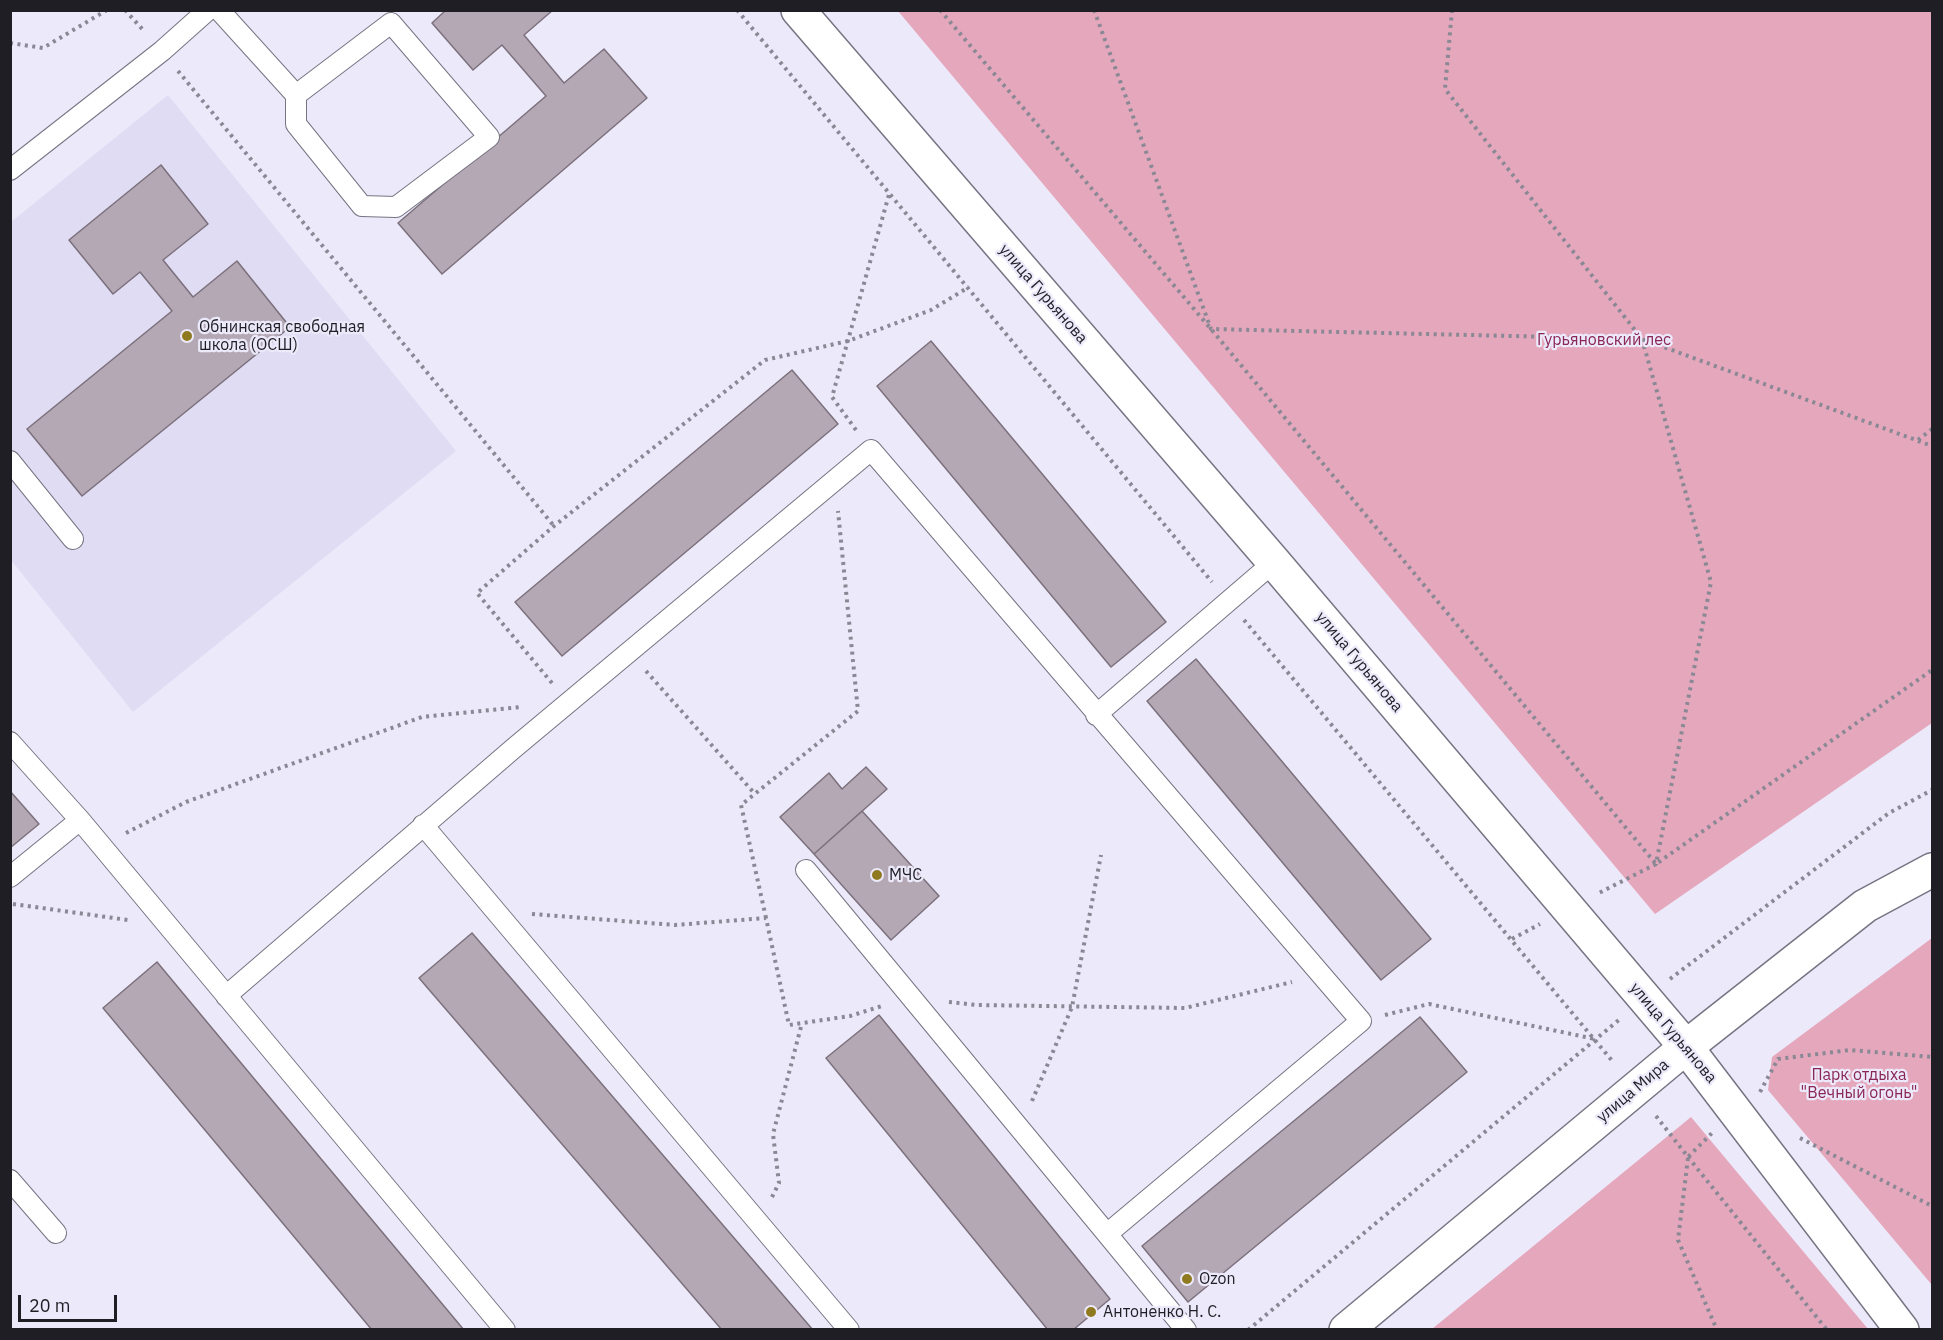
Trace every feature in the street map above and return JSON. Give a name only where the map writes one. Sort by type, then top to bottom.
[{"type":"street","name":"улица Гурьянова","points":[[798,10],[1274,562],[1686,1047],[1902,1329]]},
{"type":"street","name":"улица Мира","points":[[1346,1329],[1686,1047],[1866,906],[1932,870]]},
{"type":"lane","points":[[10,170],[162,51],[208,10]]},
{"type":"lane","points":[[219,10],[297,95],[296,124],[362,206],[396,207],[489,137],[391,23],[297,95]]},
{"type":"lane","points":[[226,996],[567,703],[871,450],[1096,715],[1361,1021],[1107,1234]]},
{"type":"lane","points":[[10,461],[73,539]]},
{"type":"lane","points":[[1096,715],[1274,562]]},
{"type":"lane","points":[[10,742],[80,820],[505,1329]]},
{"type":"lane","points":[[10,877],[80,820]]},
{"type":"lane","points":[[423,825],[849,1329]]},
{"type":"lane","points":[[806,870],[1186,1329]]},
{"type":"lane","points":[[10,1180],[56,1233]]},
{"type":"path","points":[[10,43],[43,48],[107,10]]},
{"type":"path","points":[[737,10],[1595,1040]]},
{"type":"path","points":[[1094,10],[1211,329]]},
{"type":"path","points":[[1452,10],[1445,89],[1642,339],[1711,582],[1656,864]]},
{"type":"path","points":[[942,12],[1211,329],[1656,864]]},
{"type":"path","points":[[162,51],[554,526]]},
{"type":"path","points":[[871,450],[832,397],[890,191]]},
{"type":"path","points":[[567,703],[477,593],[554,526],[765,360],[848,341],[931,310],[969,287]]},
{"type":"path","points":[[1211,329],[1642,339],[1932,446]]},
{"type":"path","points":[[1918,440],[1932,429]]},
{"type":"path","points":[[766,918],[741,805],[858,711],[835,480]]},
{"type":"path","points":[[629,652],[755,794]]},
{"type":"path","points":[[1512,939],[1656,864],[1932,670]]},
{"type":"path","points":[[101,846],[186,802],[422,717],[567,703]]},
{"type":"path","points":[[1248,1329],[1644,998],[1889,813],[1932,790]]},
{"type":"path","points":[[1020,1129],[1072,1006],[1101,855]]},
{"type":"path","points":[[10,904],[167,925]]},
{"type":"path","points":[[1361,1021],[1429,1004],[1595,1040]]},
{"type":"path","points":[[760,1225],[779,1183],[773,1134],[802,1023]]},
{"type":"path","points":[[1797,1137],[1932,1206]]},
{"type":"path","points":[[1718,1329],[1678,1240],[1688,1157],[1827,1329]]},
{"type":"shaded area","name":"Обнинская свободная школа (ОСШ)","points":[[168,95],[456,451],[133,712],[11,560],[11,222]]},
{"type":"green space","name":"Гурьяновский лес","points":[[898,11],[1932,11],[1932,723],[1655,914]]},
{"type":"green space","name":"Парк отдыха \"Вечный огонь\"","points":[[1932,938],[1932,1285],[1768,1090],[1772,1057]]},
{"type":"green space","points":[[1691,1117],[1868,1329],[1432,1329]]},
{"type":"building","points":[[446,10],[553,10],[524,35],[564,83],[604,49],[647,98],[442,274],[398,223],[546,96],[502,45],[473,70],[432,23]]},
{"type":"building","points":[[161,165],[208,224],[163,260],[193,297],[237,261],[290,327],[82,496],[27,429],[172,311],[140,272],[113,294],[69,240]]},
{"type":"building","points":[[931,341],[1166,622],[1111,667],[877,386]]},
{"type":"building","points":[[792,370],[838,424],[562,656],[515,602]]},
{"type":"building","points":[[1196,659],[1431,939],[1381,980],[1147,701]]},
{"type":"building","points":[[866,767],[887,789],[814,854],[780,817],[829,773],[842,789]]},
{"type":"building","points":[[10,791],[39,824],[10,848]]},
{"type":"building","name":"МЧС","points":[[862,811],[939,896],[891,940],[814,854]]},
{"type":"building","points":[[472,933],[813,1330],[722,1330],[419,978]]},
{"type":"building","points":[[157,962],[464,1330],[372,1330],[103,1008]]},
{"type":"building","points":[[879,1015],[1110,1299],[1073,1330],[1048,1330],[826,1058]]},
{"type":"building","points":[[1420,1017],[1467,1072],[1188,1302],[1142,1246]]},
{"type":"place","name":"Обнинская свободная школа (ОСШ)","points":[[187,336]]},
{"type":"place","name":"МЧС","points":[[877,875]]},
{"type":"place","name":"Ozon","points":[[1187,1279]]},
{"type":"place","name":"Антоненко Н. С.","points":[[1091,1312]]}]
